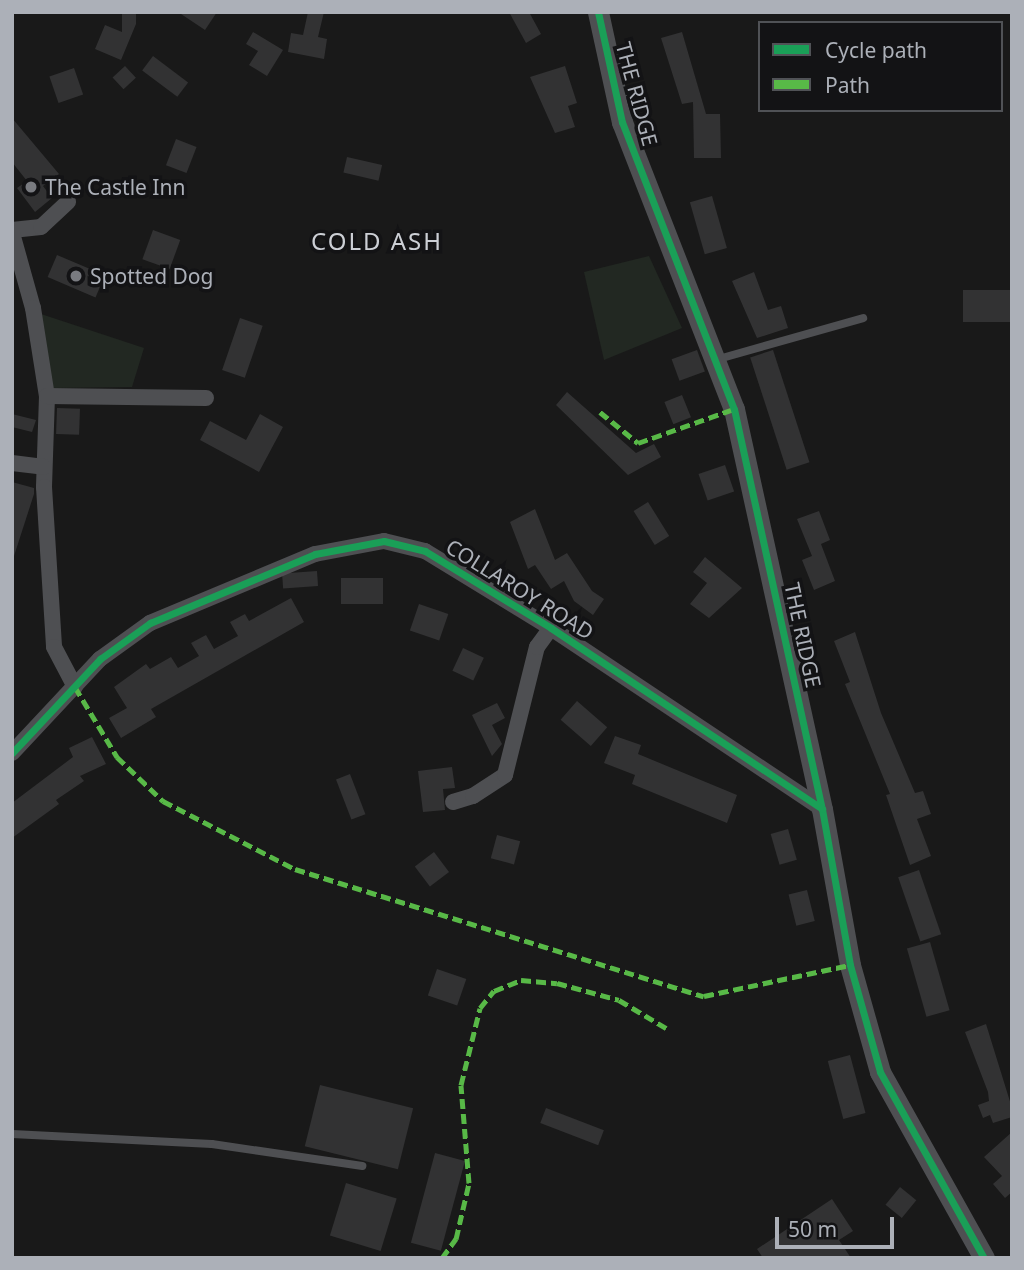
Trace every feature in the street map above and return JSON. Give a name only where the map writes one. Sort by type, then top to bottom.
[{"type":"street","name":"THE RIDGE","points":[[598,12],[622,122],[734,410],[822,809],[850,965],[880,1072],[984,1258]]},
{"type":"street","points":[[68,202],[41,227],[12,232],[33,307],[47,396],[44,467],[54,647],[75,687]]},
{"type":"street","points":[[47,396],[206,398]]},
{"type":"street","points":[[12,463],[44,467]]},
{"type":"street","name":"COLLAROY ROAD","points":[[12,753],[100,659],[150,624],[242,582],[361,542],[405,544],[425,551],[551,628],[822,809]]},
{"type":"street","points":[[453,802],[474,796],[505,775],[537,647],[551,628]]},
{"type":"lane","points":[[715,360],[863,318]]},
{"type":"lane","points":[[12,1134],[212,1144],[362,1166]]},
{"type":"shaded area","points":[[649,256],[682,328],[604,360],[584,272]]},
{"type":"shaded area","points":[[41,314],[144,348],[132,387],[50,388]]},
{"type":"building","points":[[178,12],[217,12],[205,30]]},
{"type":"building","points":[[308,12],[324,12],[318,37],[327,39],[324,59],[288,52],[291,33],[303,35]]},
{"type":"building","points":[[509,12],[529,12],[541,34],[526,43]]},
{"type":"building","points":[[122,14],[136,14],[136,24],[121,60],[95,49],[105,25],[122,32]]},
{"type":"building","points":[[253,32],[283,50],[267,76],[249,65],[258,51],[246,44]]},
{"type":"building","points":[[682,32],[706,114],[720,114],[721,158],[694,158],[693,102],[682,104],[661,38]]},
{"type":"building","points":[[153,56],[188,82],[177,97],[142,70]]},
{"type":"building","points":[[125,66],[136,78],[123,89],[113,78]]},
{"type":"building","points":[[565,66],[577,103],[568,106],[575,127],[555,133],[530,77]]},
{"type":"building","points":[[74,68],[83,94],[59,103],[49,76]]},
{"type":"building","points":[[12,118],[59,174],[43,186],[52,198],[35,212],[17,188],[27,181],[12,162]]},
{"type":"building","points":[[176,139],[197,147],[187,173],[166,165]]},
{"type":"building","points":[[347,157],[382,165],[378,181],[343,173]]},
{"type":"building","points":[[712,196],[727,248],[705,254],[690,202]]},
{"type":"building","points":[[153,230],[180,240],[170,269],[142,259]]},
{"type":"building","name":"Spotted Dog","points":[[57,255],[105,275],[95,297],[48,277]]},
{"type":"building","points":[[754,272],[768,310],[781,306],[788,328],[757,338],[732,281]]},
{"type":"building","points":[[963,290],[1012,290],[1012,322],[963,322]]},
{"type":"building","points":[[240,318],[263,326],[245,378],[222,370]]},
{"type":"building","points":[[697,350],[705,372],[679,381],[672,359]]},
{"type":"building","points":[[773,350],[809,462],[787,470],[750,357]]},
{"type":"building","points":[[567,392],[636,453],[654,444],[661,457],[628,475],[556,405]]},
{"type":"building","points":[[682,395],[691,417],[673,424],[664,402]]},
{"type":"building","points":[[57,408],[80,409],[79,435],[56,434]]},
{"type":"building","points":[[12,414],[36,420],[32,432],[12,427]]},
{"type":"building","points":[[260,414],[283,427],[259,472],[200,440],[210,421],[246,440]]},
{"type":"building","points":[[725,465],[734,491],[708,501],[699,474]]},
{"type":"building","points":[[12,482],[34,488],[14,556]]},
{"type":"building","points":[[648,502],[669,536],[655,545],[634,511]]},
{"type":"building","points":[[535,509],[555,560],[567,553],[592,591],[604,599],[593,615],[574,601],[564,581],[551,589],[535,565],[528,569],[510,522]]},
{"type":"building","points":[[819,511],[830,540],[821,544],[835,581],[814,590],[802,560],[812,556],[797,519]]},
{"type":"building","points":[[705,557],[742,588],[709,618],[690,604],[707,583],[693,572]]},
{"type":"building","points":[[317,571],[318,586],[283,588],[282,573]]},
{"type":"building","points":[[341,578],[383,578],[383,604],[341,604]]},
{"type":"building","points":[[291,598],[304,622],[151,709],[156,717],[121,738],[109,718],[127,708],[114,687],[146,664],[150,669],[171,657],[178,668],[199,656],[191,643],[206,635],[214,649],[238,636],[230,622],[245,614],[249,621]]},
{"type":"building","points":[[419,604],[448,614],[439,641],[410,630]]},
{"type":"building","points":[[855,632],[881,713],[915,793],[923,791],[931,814],[917,819],[931,856],[910,865],[886,795],[890,794],[845,684],[850,682],[834,641]]},
{"type":"building","points":[[463,648],[484,658],[473,680],[452,671]]},
{"type":"building","points":[[577,701],[607,727],[591,746],[561,720]]},
{"type":"building","points":[[497,703],[505,718],[492,725],[502,744],[492,756],[472,715]]},
{"type":"building","points":[[615,736],[641,745],[638,754],[737,795],[727,823],[632,784],[635,775],[604,763]]},
{"type":"building","points":[[92,737],[106,764],[80,776],[84,781],[56,800],[59,804],[12,838],[12,803],[73,757],[69,748]]},
{"type":"building","points":[[452,767],[455,788],[443,789],[445,810],[423,812],[418,771]]},
{"type":"building","points":[[350,774],[365,814],[351,820],[336,779]]},
{"type":"building","points":[[788,829],[797,860],[780,865],[771,834]]},
{"type":"building","points":[[497,835],[520,841],[514,864],[491,858]]},
{"type":"building","points":[[434,852],[449,872],[430,886],[415,866]]},
{"type":"building","points":[[919,870],[941,934],[920,941],[898,877]]},
{"type":"building","points":[[807,890],[815,921],[796,926],[789,895]]},
{"type":"building","points":[[930,942],[950,1010],[926,1017],[907,949]]},
{"type":"building","points":[[437,969],[466,979],[457,1006],[428,995]]},
{"type":"building","points":[[986,1024],[1012,1108],[1012,1117],[993,1123],[990,1115],[983,1118],[978,1105],[989,1101],[988,1092],[965,1032]]},
{"type":"building","points":[[850,1055],[866,1113],[843,1119],[828,1061]]},
{"type":"building","points":[[320,1085],[413,1108],[398,1169],[305,1146]]},
{"type":"building","points":[[546,1108],[604,1130],[598,1145],[540,1123]]},
{"type":"building","points":[[1012,1132],[1012,1192],[1005,1198],[993,1184],[1002,1176],[984,1157]]},
{"type":"building","points":[[435,1153],[465,1161],[441,1251],[411,1243]]},
{"type":"building","points":[[346,1183],[397,1198],[381,1251],[330,1236]]},
{"type":"building","points":[[900,1187],[916,1200],[902,1218],[886,1205]]},
{"type":"building","points":[[832,1199],[853,1231],[839,1240],[851,1258],[763,1258],[757,1249]]},
{"type":"marked path","points":[[600,412],[638,443],[734,409]]},
{"type":"marked path","points":[[75,687],[117,757],[163,801],[295,869],[704,996],[850,965]]},
{"type":"marked path","points":[[442,1258],[456,1239],[469,1183],[461,1085],[480,1008],[494,991],[521,980],[557,983],[619,1000],[666,1028]]},
{"type":"cycle path","points":[[598,12],[622,122],[734,409],[822,809],[850,965],[880,1072],[984,1258]]},
{"type":"cycle path","points":[[12,753],[100,659],[150,623],[315,554],[384,541],[425,551],[551,628],[822,809]]},
{"type":"place","name":"The Castle Inn","points":[[31,187]]},
{"type":"place","name":"Spotted Dog","points":[[76,276]]},
{"type":"district","name":"COLD ASH","points":[[377,241]]}]
